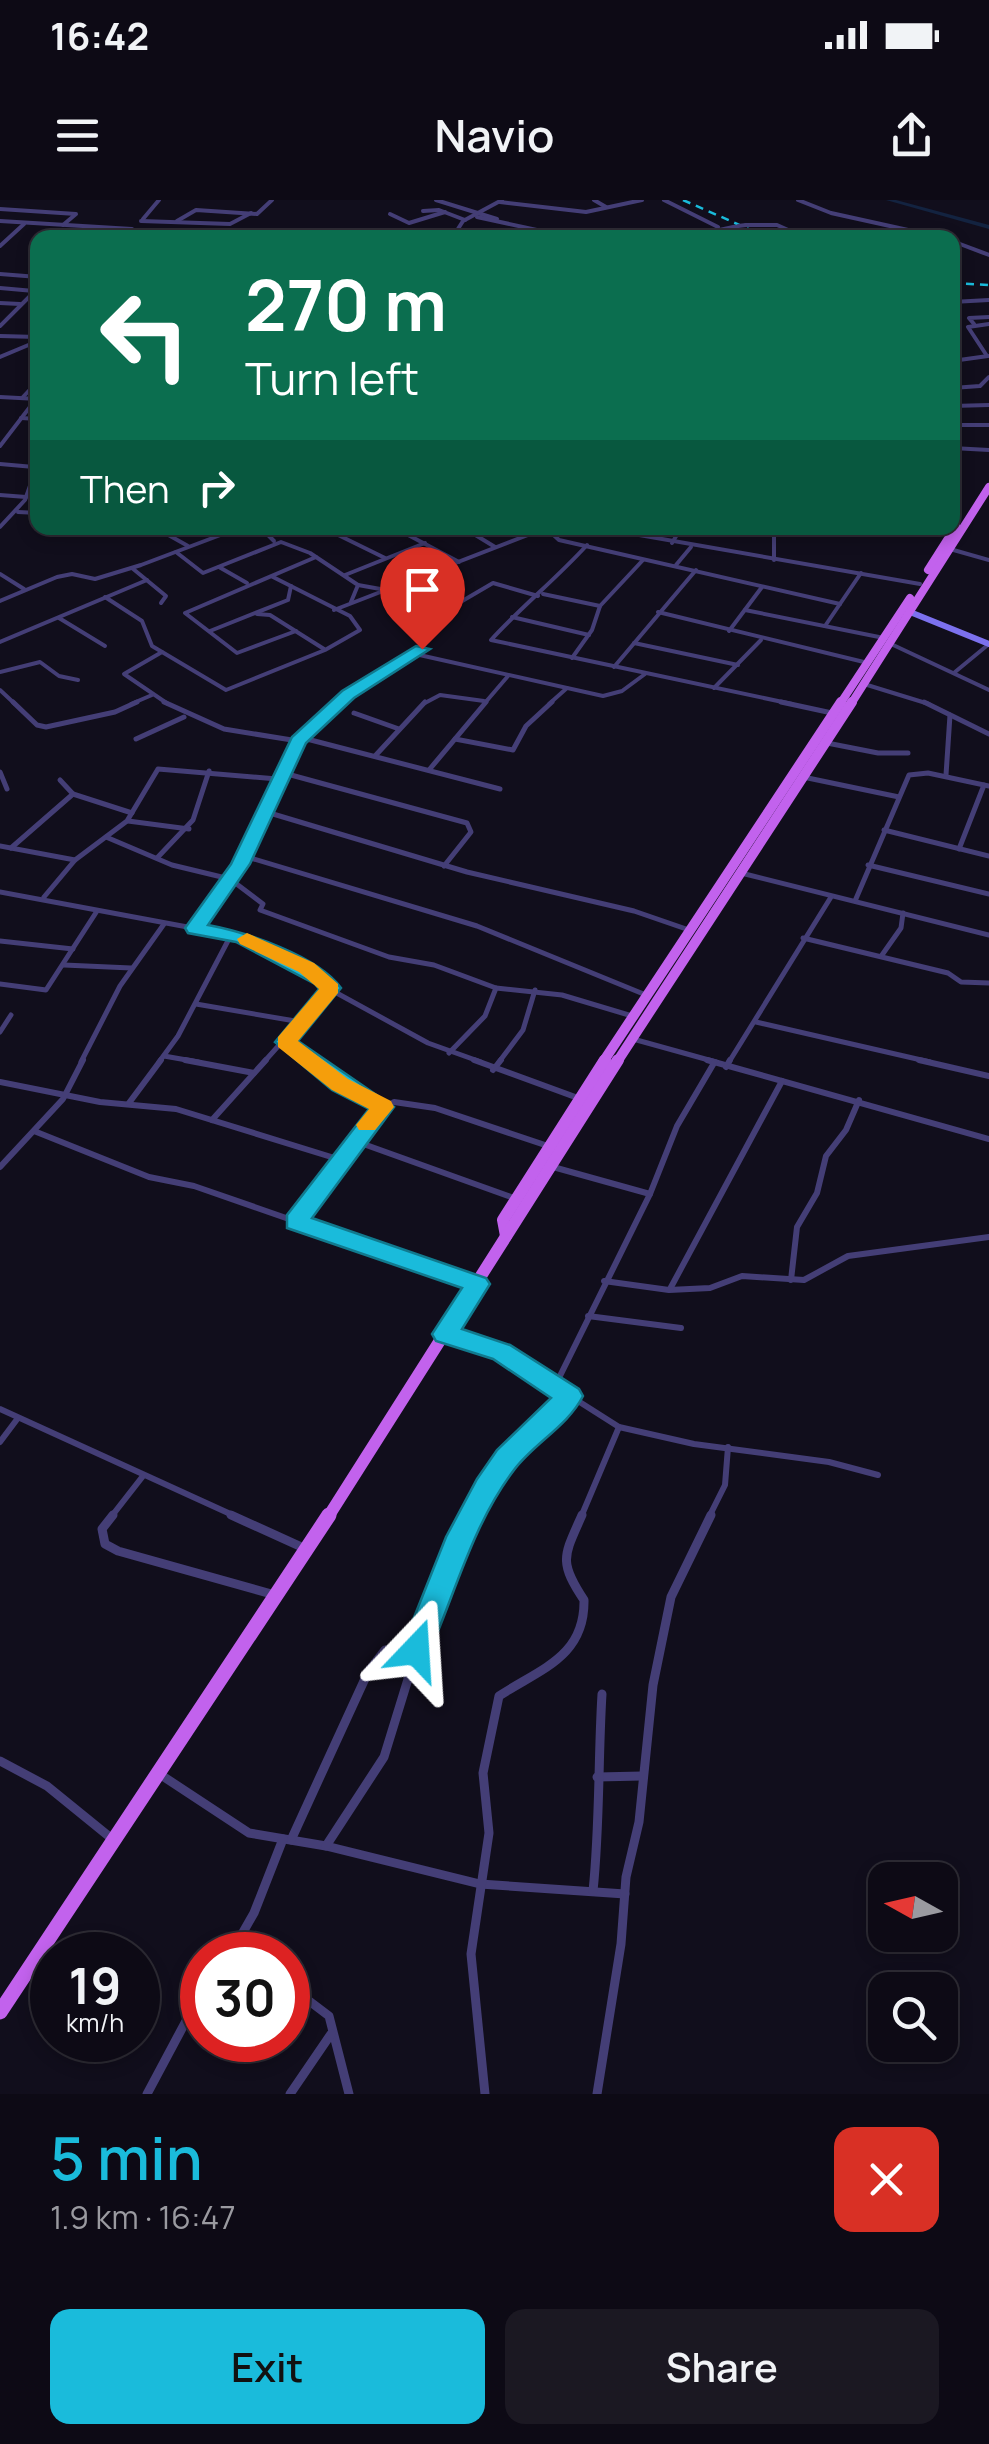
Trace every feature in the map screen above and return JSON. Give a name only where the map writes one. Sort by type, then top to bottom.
[{"type":"main road","points":[[960,517],[989,474]]},
{"type":"main road","points":[[960,533],[989,487]]},
{"type":"main road","points":[[506,1236],[502,1220],[548,1146],[646,995],[741,874],[864,684],[949,535]]},
{"type":"main road","points":[[0,2012],[160,1775],[478,1284],[832,713],[910,612],[959,535]]},
{"type":"street","points":[[0,222],[132,230],[159,200]]},
{"type":"street","points":[[177,220],[194,210],[261,212],[272,200]]},
{"type":"street","points":[[436,200],[508,224]]},
{"type":"street","points":[[452,205],[460,200]]},
{"type":"street","points":[[594,200],[608,207]]},
{"type":"street","points":[[422,211],[445,212],[466,220],[501,201],[582,212],[642,200]]},
{"type":"street","points":[[664,200],[718,226]]},
{"type":"street","points":[[798,200],[831,213],[908,230]]},
{"type":"street","points":[[0,209],[76,214],[63,225]]},
{"type":"street","points":[[390,214],[395,220],[416,223],[445,212]]},
{"type":"street","points":[[141,221],[233,224],[251,213]]},
{"type":"street","points":[[476,217],[532,230]]},
{"type":"street","points":[[460,230],[466,220]]},
{"type":"street","points":[[0,246],[26,223]]},
{"type":"street","points":[[706,230],[718,226],[777,225],[788,230]]},
{"type":"street","points":[[960,244],[989,255]]},
{"type":"street","points":[[0,274],[30,276]]},
{"type":"street","points":[[0,288],[30,289]]},
{"type":"street","points":[[2,322],[30,295]]},
{"type":"street","points":[[960,302],[989,300]]},
{"type":"street","points":[[0,304],[21,304]]},
{"type":"street","points":[[975,325],[968,318],[989,317]]},
{"type":"street","points":[[960,360],[988,356],[968,329],[989,324]]},
{"type":"street","points":[[0,336],[30,336]]},
{"type":"street","points":[[0,357],[30,340]]},
{"type":"street","points":[[960,387],[980,386],[989,378]]},
{"type":"street","points":[[22,398],[30,389]]},
{"type":"street","points":[[0,398],[30,399]]},
{"type":"street","points":[[960,406],[989,405]]},
{"type":"street","points":[[0,446],[30,407]]},
{"type":"street","points":[[21,418],[30,419]]},
{"type":"street","points":[[960,425],[989,425]]},
{"type":"street","points":[[960,448],[989,450]]},
{"type":"street","points":[[0,464],[30,465]]},
{"type":"street","points":[[0,527],[18,512],[30,492]]},
{"type":"street","points":[[0,496],[26,497]]},
{"type":"street","points":[[18,512],[30,513]]},
{"type":"street","points":[[171,535],[189,547]]},
{"type":"street","points":[[0,601],[57,577],[77,574],[95,579],[221,535]]},
{"type":"street","points":[[268,535],[276,542],[316,557],[358,585],[392,590]]},
{"type":"street","points":[[338,535],[386,559]]},
{"type":"street","points":[[409,535],[460,562]]},
{"type":"street","points":[[477,535],[496,547]]},
{"type":"street","points":[[334,610],[528,535]]},
{"type":"street","points":[[554,535],[559,540],[840,604]]},
{"type":"street","points":[[633,535],[920,584]]},
{"type":"street","points":[[672,543],[677,535]]},
{"type":"street","points":[[774,535],[774,560]]},
{"type":"street","points":[[176,552],[200,572],[276,542]]},
{"type":"street","points":[[344,576],[425,543]]},
{"type":"street","points":[[588,545],[540,595],[492,633],[493,642],[832,713]]},
{"type":"street","points":[[676,565],[692,547]]},
{"type":"street","points":[[950,549],[989,560]]},
{"type":"street","points":[[296,631],[237,653],[185,613],[247,583],[316,557]]},
{"type":"street","points":[[572,658],[588,635],[600,606],[644,559]]},
{"type":"street","points":[[131,567],[166,596],[161,604]]},
{"type":"street","points":[[218,567],[247,583]]},
{"type":"street","points":[[614,667],[696,570]]},
{"type":"street","points":[[825,627],[861,573]]},
{"type":"street","points":[[0,574],[25,590]]},
{"type":"street","points":[[105,596],[142,621],[150,644],[221,690],[325,650],[360,630],[356,620],[273,576]]},
{"type":"street","points":[[0,642],[147,580]]},
{"type":"street","points":[[195,928],[244,856],[279,775],[300,739],[336,704],[432,638],[452,607],[493,582],[600,606]]},
{"type":"street","points":[[351,602],[358,585]]},
{"type":"street","points":[[209,631],[288,600],[291,586]]},
{"type":"street","points":[[729,632],[762,587]]},
{"type":"street","points":[[745,610],[888,641],[989,690]]},
{"type":"street","points":[[658,612],[869,663]]},
{"type":"street","points":[[910,612],[989,644],[955,672]]},
{"type":"street","points":[[250,614],[270,615],[325,650]]},
{"type":"street","points":[[511,617],[588,635]]},
{"type":"street","points":[[58,618],[105,646]]},
{"type":"street","points":[[713,689],[762,639]]},
{"type":"street","points":[[634,643],[738,665]]},
{"type":"street","points":[[163,652],[124,671],[185,716],[232,734],[300,739],[500,789]]},
{"type":"street","points":[[414,653],[610,696],[646,674]]},
{"type":"street","points":[[0,672],[40,662],[59,676],[78,680]]},
{"type":"street","points":[[429,770],[508,676]]},
{"type":"street","points":[[864,684],[907,694],[989,734]]},
{"type":"street","points":[[455,739],[513,750],[526,726],[567,688]]},
{"type":"street","points":[[0,690],[37,725],[46,727],[115,712],[152,695]]},
{"type":"street","points":[[375,756],[434,696],[484,702]]},
{"type":"street","points":[[0,706],[13,703]]},
{"type":"street","points":[[354,714],[399,729]]},
{"type":"street","points":[[945,776],[950,715]]},
{"type":"street","points":[[136,739],[185,716]]},
{"type":"street","points":[[826,742],[878,753],[908,753]]},
{"type":"street","points":[[44,896],[75,860],[127,821],[158,769],[279,775],[467,823],[472,832],[443,867]]},
{"type":"street","points":[[156,859],[188,829],[204,797],[210,771]]},
{"type":"street","points":[[0,773],[7,789]]},
{"type":"street","points":[[855,901],[912,773],[986,785],[959,849]]},
{"type":"street","points":[[803,777],[899,796]]},
{"type":"street","points":[[60,780],[73,794],[132,813]]},
{"type":"street","points":[[11,848],[73,794]]},
{"type":"street","points":[[263,811],[443,867],[570,899],[641,910],[693,932]]},
{"type":"street","points":[[127,821],[188,829]]},
{"type":"street","points":[[884,830],[989,856]]},
{"type":"street","points":[[106,838],[156,859],[230,879],[263,904],[260,910],[389,957],[434,965],[496,988],[535,990],[632,1016]]},
{"type":"street","points":[[24,839],[28,852]]},
{"type":"street","points":[[0,846],[75,860]]},
{"type":"street","points":[[244,856],[477,926],[646,995]]},
{"type":"street","points":[[868,865],[989,894]]},
{"type":"street","points":[[741,874],[989,934]]},
{"type":"street","points":[[0,892],[44,896],[97,911],[231,934],[306,967],[330,988],[449,1052],[579,1099]]},
{"type":"street","points":[[726,1067],[831,897]]},
{"type":"street","points":[[0,984],[46,990],[97,911]]},
{"type":"street","points":[[882,955],[901,928],[903,914]]},
{"type":"street","points":[[0,1167],[65,1095],[132,968],[164,924]]},
{"type":"street","points":[[128,1104],[164,1056],[231,934]]},
{"type":"street","points":[[803,938],[948,973],[960,982],[989,984]]},
{"type":"street","points":[[0,941],[74,949]]},
{"type":"street","points":[[64,964],[132,968]]},
{"type":"street","points":[[212,1120],[303,1023],[330,988]]},
{"type":"street","points":[[449,1052],[486,1016],[496,988]]},
{"type":"street","points":[[494,1070],[522,1030],[535,990]]},
{"type":"street","points":[[195,1004],[303,1023]]},
{"type":"street","points":[[0,1032],[11,1015]]},
{"type":"street","points":[[756,1022],[989,1076]]},
{"type":"street","points":[[633,1039],[989,1139]]},
{"type":"street","points":[[286,1042],[340,1084],[383,1107]]},
{"type":"street","points":[[164,1056],[255,1073]]},
{"type":"street","points":[[555,1386],[650,1194],[677,1126],[714,1063]]},
{"type":"street","points":[[670,1290],[782,1081]]},
{"type":"street","points":[[0,1082],[128,1104],[155,1104],[341,1160]]},
{"type":"street","points":[[791,1280],[797,1227],[818,1189],[826,1156],[846,1130],[858,1100]]},
{"type":"street","points":[[296,1222],[383,1107],[408,1102],[548,1146]]},
{"type":"street","points":[[34,1131],[149,1177],[185,1184],[478,1284]]},
{"type":"street","points":[[355,1141],[516,1199]]},
{"type":"street","points":[[552,1167],[650,1194]]},
{"type":"street","points":[[604,1281],[670,1290],[710,1288],[742,1276],[811,1278],[848,1256],[989,1237]]},
{"type":"street","points":[[588,1316],[681,1328]]},
{"type":"street","points":[[445,1334],[502,1352],[620,1427],[694,1444],[830,1462],[878,1475]]},
{"type":"street","points":[[326,1846],[384,1756],[416,1650],[460,1537],[487,1487],[506,1458],[570,1396]]},
{"type":"street","points":[[0,1408],[307,1550]]},
{"type":"street","points":[[0,1442],[18,1418]]},
{"type":"street","points":[[485,2094],[486,2070],[471,1954],[489,1833],[482,1786],[496,1700],[561,1663],[579,1640],[584,1600],[566,1573],[563,1559],[620,1427]]},
{"type":"street","points":[[597,2094],[670,1596],[725,1485],[728,1446]]},
{"type":"street","points":[[142,1476],[102,1530],[105,1544],[226,1584],[276,1595]]},
{"type":"street","points":[[244,1932],[258,1909],[266,1874],[288,1840],[368,1672],[385,1650],[416,1650]]},
{"type":"street","points":[[593,1891],[601,1815],[598,1777],[602,1694]]},
{"type":"street","points":[[0,1761],[47,1786],[116,1842]]},
{"type":"street","points":[[160,1775],[239,1830],[326,1846],[480,1884],[625,1894]]},
{"type":"street","points":[[598,1777],[642,1776]]},
{"type":"street","points":[[310,2000],[329,2016],[349,2094]]},
{"type":"street","points":[[147,2094],[180,2032]]},
{"type":"street","points":[[290,2094],[332,2032]]},
{"type":"waterway","points":[[889,200],[989,227]]},
{"type":"railway","points":[[683,200],[751,230]]},
{"type":"railway","points":[[960,283],[989,285]]},
{"type":"slow traffic","points":[[247,939],[306,967],[330,988],[286,1042],[340,1084],[383,1107],[367,1125]]},
{"type":"route","points":[[416,1650],[460,1537],[487,1487],[506,1458],[570,1396],[502,1352],[445,1334],[478,1284],[296,1222],[383,1107],[340,1084],[286,1042],[330,988],[322,979],[306,967],[241,937],[195,928],[240,864],[298,741],[348,694],[422,649]]}]
